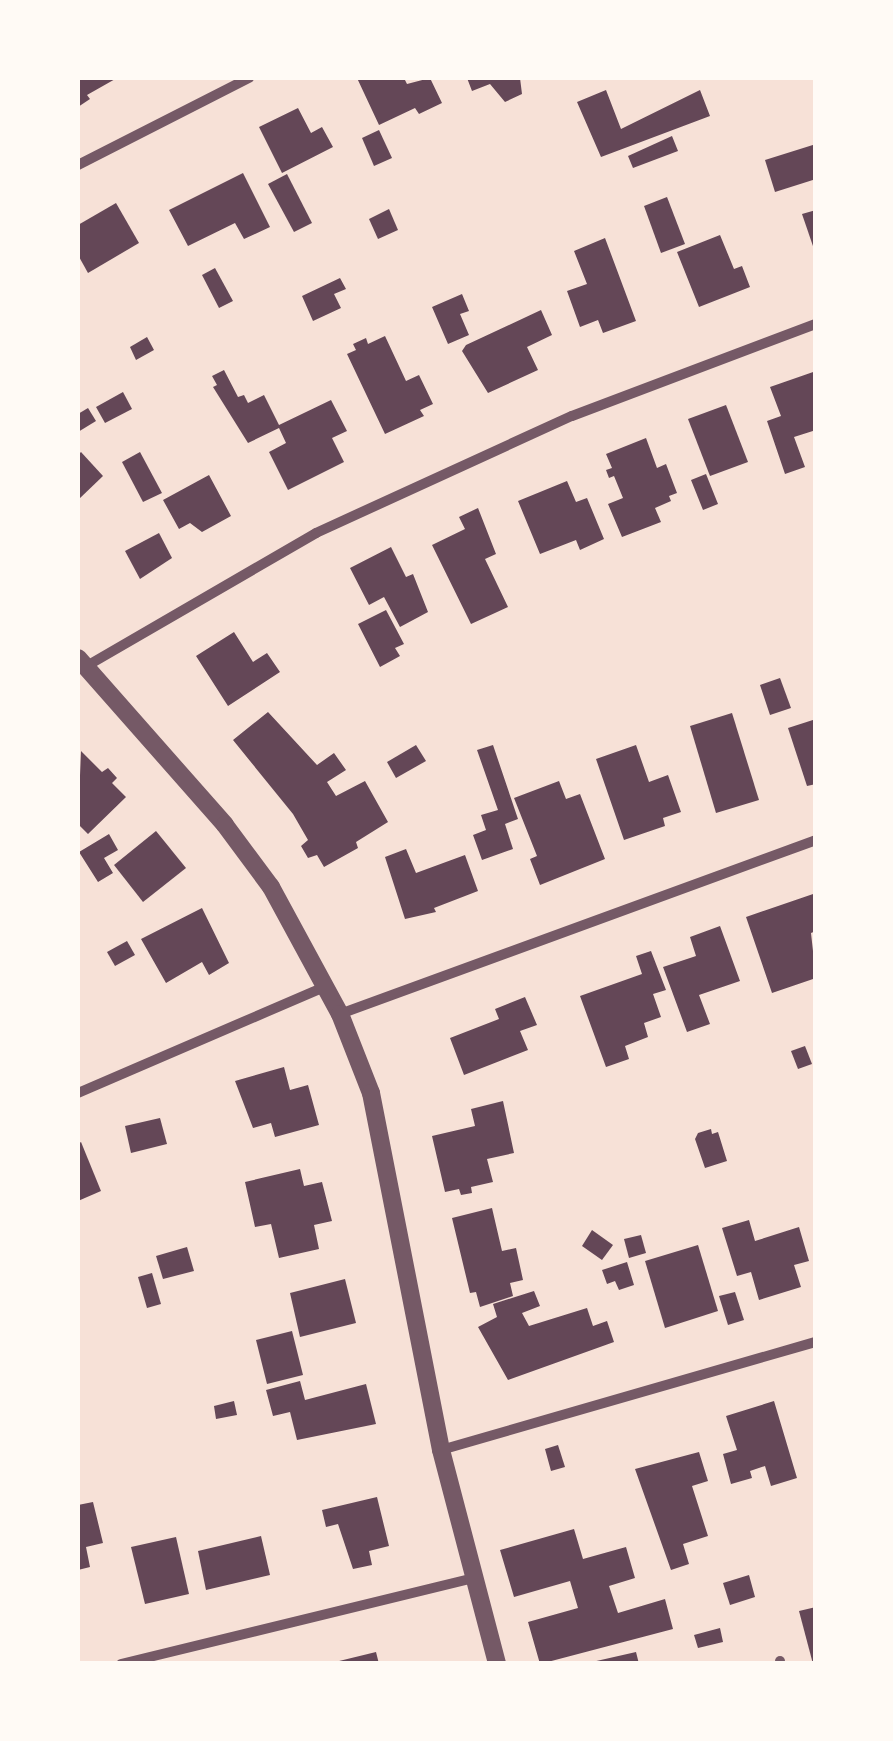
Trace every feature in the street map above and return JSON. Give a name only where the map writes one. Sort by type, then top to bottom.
[{"type":"street","points":[[78,165],[249,78]]},
{"type":"street","points":[[497,1664],[471,1579],[441,1450],[371,1093],[340,1014],[271,887],[225,825],[82,662],[316,533],[572,416],[816,324]]},
{"type":"street","points":[[340,1014],[816,840]]},
{"type":"street","points":[[78,1093],[327,986]]},
{"type":"street","points":[[441,1450],[816,1342]]},
{"type":"street","points":[[121,1664],[471,1579]]},
{"type":"building","points":[[78,78],[117,78],[87,95],[90,99],[78,107]]},
{"type":"building","points":[[357,78],[404,78],[407,84],[430,78],[442,103],[419,114],[415,108],[379,125]]},
{"type":"building","points":[[467,78],[520,78],[522,94],[505,102],[490,84],[472,91]]},
{"type":"building","points":[[606,90],[621,129],[700,90],[710,116],[601,157],[577,102]]},
{"type":"building","points":[[298,108],[311,133],[322,127],[333,147],[282,173],[259,127]]},
{"type":"building","points":[[379,130],[392,158],[374,166],[362,138]]},
{"type":"building","points":[[672,136],[678,151],[633,168],[628,156]]},
{"type":"building","points":[[816,144],[816,179],[775,192],[765,160]]},
{"type":"building","points":[[243,173],[270,227],[244,239],[235,223],[188,246],[169,210]]},
{"type":"building","points":[[287,174],[312,223],[294,232],[268,184]]},
{"type":"building","points":[[667,197],[685,244],[661,253],[644,206]]},
{"type":"building","points":[[116,203],[139,243],[88,273],[78,255],[78,225]]},
{"type":"building","points":[[389,209],[398,230],[378,239],[369,219]]},
{"type":"building","points":[[816,210],[816,251],[815,252],[802,214]]},
{"type":"building","points":[[720,235],[734,269],[742,266],[750,287],[699,307],[677,252]]},
{"type":"building","points":[[605,238],[636,321],[603,333],[598,320],[580,327],[567,291],[587,284],[574,251]]},
{"type":"building","points":[[215,268],[233,301],[219,308],[202,275]]},
{"type":"building","points":[[340,278],[346,289],[334,294],[341,308],[313,321],[302,296]]},
{"type":"building","points":[[462,294],[469,311],[460,314],[469,335],[448,344],[432,307]]},
{"type":"building","points":[[541,310],[552,335],[527,347],[538,370],[488,393],[462,351],[466,345]]},
{"type":"building","points":[[385,336],[406,381],[419,375],[433,404],[420,410],[424,416],[385,434],[347,354],[356,350],[353,344],[366,338],[368,344]]},
{"type":"building","points":[[147,337],[154,350],[136,360],[130,347]]},
{"type":"building","points":[[224,370],[238,397],[244,395],[248,403],[264,395],[279,425],[331,400],[347,431],[332,438],[344,462],[288,490],[269,452],[286,443],[279,428],[248,443],[213,387],[217,385],[212,376]]},
{"type":"building","points":[[816,371],[816,430],[794,437],[805,467],[785,474],[767,421],[781,416],[770,387]]},
{"type":"building","points":[[123,392],[132,409],[105,423],[96,407]]},
{"type":"building","points":[[726,405],[748,462],[710,476],[688,419]]},
{"type":"building","points":[[88,408],[96,421],[78,432],[78,414]]},
{"type":"building","points":[[646,438],[657,468],[666,464],[677,493],[669,496],[671,501],[655,508],[661,522],[622,537],[608,504],[623,498],[614,476],[609,478],[606,470],[612,468],[606,454]]},
{"type":"building","points":[[81,452],[103,476],[78,500],[78,455]]},
{"type":"building","points":[[140,452],[162,493],[143,502],[122,462]]},
{"type":"building","points":[[706,474],[718,504],[703,510],[691,480]]},
{"type":"building","points":[[209,475],[231,516],[202,532],[190,523],[179,529],[163,500]]},
{"type":"building","points":[[567,481],[576,502],[587,498],[604,539],[580,550],[576,540],[540,554],[518,501]]},
{"type":"building","points":[[478,508],[496,554],[485,559],[508,607],[471,624],[432,545],[465,529],[459,517]]},
{"type":"building","points":[[159,533],[172,558],[140,579],[125,551]]},
{"type":"building","points":[[391,547],[406,577],[413,574],[428,612],[400,627],[384,597],[369,605],[350,568]]},
{"type":"building","points":[[386,610],[404,644],[395,648],[400,656],[380,667],[358,624]]},
{"type":"building","points":[[234,632],[253,662],[267,653],[280,672],[228,706],[196,656]]},
{"type":"building","points":[[780,678],[791,708],[770,715],[760,685]]},
{"type":"building","points":[[268,712],[317,765],[334,753],[346,770],[327,782],[336,796],[365,781],[388,822],[356,842],[358,848],[324,867],[317,855],[308,858],[301,846],[308,840],[293,814],[233,740]]},
{"type":"building","points":[[732,713],[759,800],[716,813],[690,726]]},
{"type":"building","points":[[816,719],[816,784],[807,786],[788,728]]},
{"type":"building","points":[[416,745],[426,761],[396,778],[387,762]]},
{"type":"building","points":[[493,745],[518,819],[505,824],[513,849],[482,860],[473,835],[486,830],[481,815],[498,810],[477,750]]},
{"type":"building","points":[[636,745],[649,782],[668,775],[681,812],[663,818],[665,826],[624,840],[596,759]]},
{"type":"building","points":[[81,751],[102,772],[108,768],[117,778],[112,783],[126,797],[88,834],[78,824]]},
{"type":"building","points":[[559,781],[566,799],[580,794],[605,859],[540,885],[530,859],[537,856],[514,798]]},
{"type":"building","points":[[156,831],[186,868],[143,902],[114,865]]},
{"type":"building","points":[[109,834],[118,850],[104,858],[113,873],[98,882],[79,852]]},
{"type":"building","points":[[406,849],[416,873],[465,855],[478,891],[434,908],[436,912],[405,919],[385,857]]},
{"type":"building","points":[[816,893],[816,931],[811,933],[816,978],[772,993],[746,917]]},
{"type":"building","points":[[202,908],[229,963],[209,975],[202,962],[166,983],[141,939]]},
{"type":"building","points":[[720,926],[740,981],[699,995],[710,1024],[687,1032],[663,967],[696,956],[690,937]]},
{"type":"building","points":[[127,941],[135,955],[115,966],[107,952]]},
{"type":"building","points":[[651,951],[666,990],[653,994],[661,1017],[644,1023],[648,1037],[625,1046],[629,1059],[606,1067],[580,996],[642,974],[636,956]]},
{"type":"building","points":[[525,997],[537,1025],[520,1031],[528,1050],[464,1075],[450,1038],[499,1019],[495,1009]]},
{"type":"building","points":[[805,1046],[812,1064],[798,1069],[791,1051]]},
{"type":"building","points":[[284,1067],[290,1090],[308,1085],[319,1125],[275,1137],[271,1123],[253,1128],[235,1081]]},
{"type":"building","points":[[503,1101],[514,1153],[487,1159],[493,1182],[471,1187],[472,1193],[461,1195],[459,1189],[445,1192],[432,1136],[475,1126],[471,1109]]},
{"type":"building","points":[[160,1118],[167,1144],[131,1153],[125,1126]]},
{"type":"building","points":[[711,1129],[712,1134],[718,1132],[727,1161],[705,1168],[695,1139],[698,1133]]},
{"type":"building","points":[[81,1142],[101,1191],[78,1201],[78,1144]]},
{"type":"building","points":[[300,1169],[304,1186],[322,1182],[332,1221],[314,1225],[319,1249],[279,1258],[271,1224],[255,1227],[245,1182]]},
{"type":"building","points":[[492,1208],[502,1251],[516,1248],[523,1280],[510,1283],[513,1296],[480,1307],[476,1292],[470,1293],[452,1218]]},
{"type":"building","points":[[749,1220],[755,1241],[799,1227],[809,1261],[794,1265],[801,1287],[759,1300],[751,1272],[737,1276],[722,1228]]},
{"type":"building","points":[[592,1230],[613,1245],[602,1260],[582,1246]]},
{"type":"building","points":[[641,1235],[646,1253],[629,1258],[624,1239]]},
{"type":"building","points":[[698,1245],[718,1311],[665,1328],[645,1261]]},
{"type":"building","points":[[187,1247],[194,1271],[163,1279],[156,1256]]},
{"type":"building","points":[[627,1262],[634,1285],[619,1290],[615,1281],[607,1284],[602,1270]]},
{"type":"building","points":[[152,1273],[161,1304],[147,1308],[138,1277]]},
{"type":"building","points":[[345,1279],[356,1323],[300,1337],[290,1293]]},
{"type":"building","points":[[534,1291],[540,1306],[522,1313],[529,1326],[587,1308],[593,1326],[607,1321],[614,1342],[508,1380],[478,1327],[497,1317],[493,1304]]},
{"type":"building","points":[[735,1292],[744,1320],[728,1325],[719,1296]]},
{"type":"building","points":[[292,1331],[303,1375],[267,1384],[256,1340]]},
{"type":"building","points":[[300,1381],[305,1400],[366,1384],[376,1424],[297,1440],[290,1412],[273,1416],[266,1390]]},
{"type":"building","points":[[234,1401],[237,1415],[216,1419],[214,1406]]},
{"type":"building","points":[[774,1401],[797,1478],[771,1486],[765,1466],[750,1471],[752,1478],[731,1484],[723,1454],[737,1450],[726,1416]]},
{"type":"building","points":[[558,1445],[565,1467],[551,1471],[545,1449]]},
{"type":"building","points":[[699,1452],[708,1481],[692,1486],[708,1536],[683,1544],[689,1564],[671,1570],[635,1469]]},
{"type":"building","points":[[377,1497],[389,1546],[369,1551],[372,1565],[353,1569],[338,1524],[326,1527],[322,1510]]},
{"type":"building","points":[[93,1502],[103,1543],[86,1547],[90,1567],[78,1570],[78,1505]]},
{"type":"building","points":[[574,1529],[583,1559],[626,1547],[635,1578],[609,1586],[618,1613],[665,1599],[673,1629],[540,1664],[528,1622],[578,1608],[570,1581],[514,1597],[500,1550]]},
{"type":"building","points":[[261,1536],[270,1575],[206,1590],[198,1551]]},
{"type":"building","points":[[176,1537],[189,1594],[145,1604],[131,1547]]},
{"type":"building","points":[[749,1575],[755,1597],[730,1605],[723,1583]]},
{"type":"building","points":[[816,1607],[816,1664],[813,1664],[799,1611]]},
{"type":"building","points":[[720,1628],[723,1642],[698,1648],[694,1635]]},
{"type":"building","points":[[376,1652],[379,1664],[335,1664],[335,1662]]},
{"type":"building","points":[[636,1652],[639,1664],[592,1662]]}]
